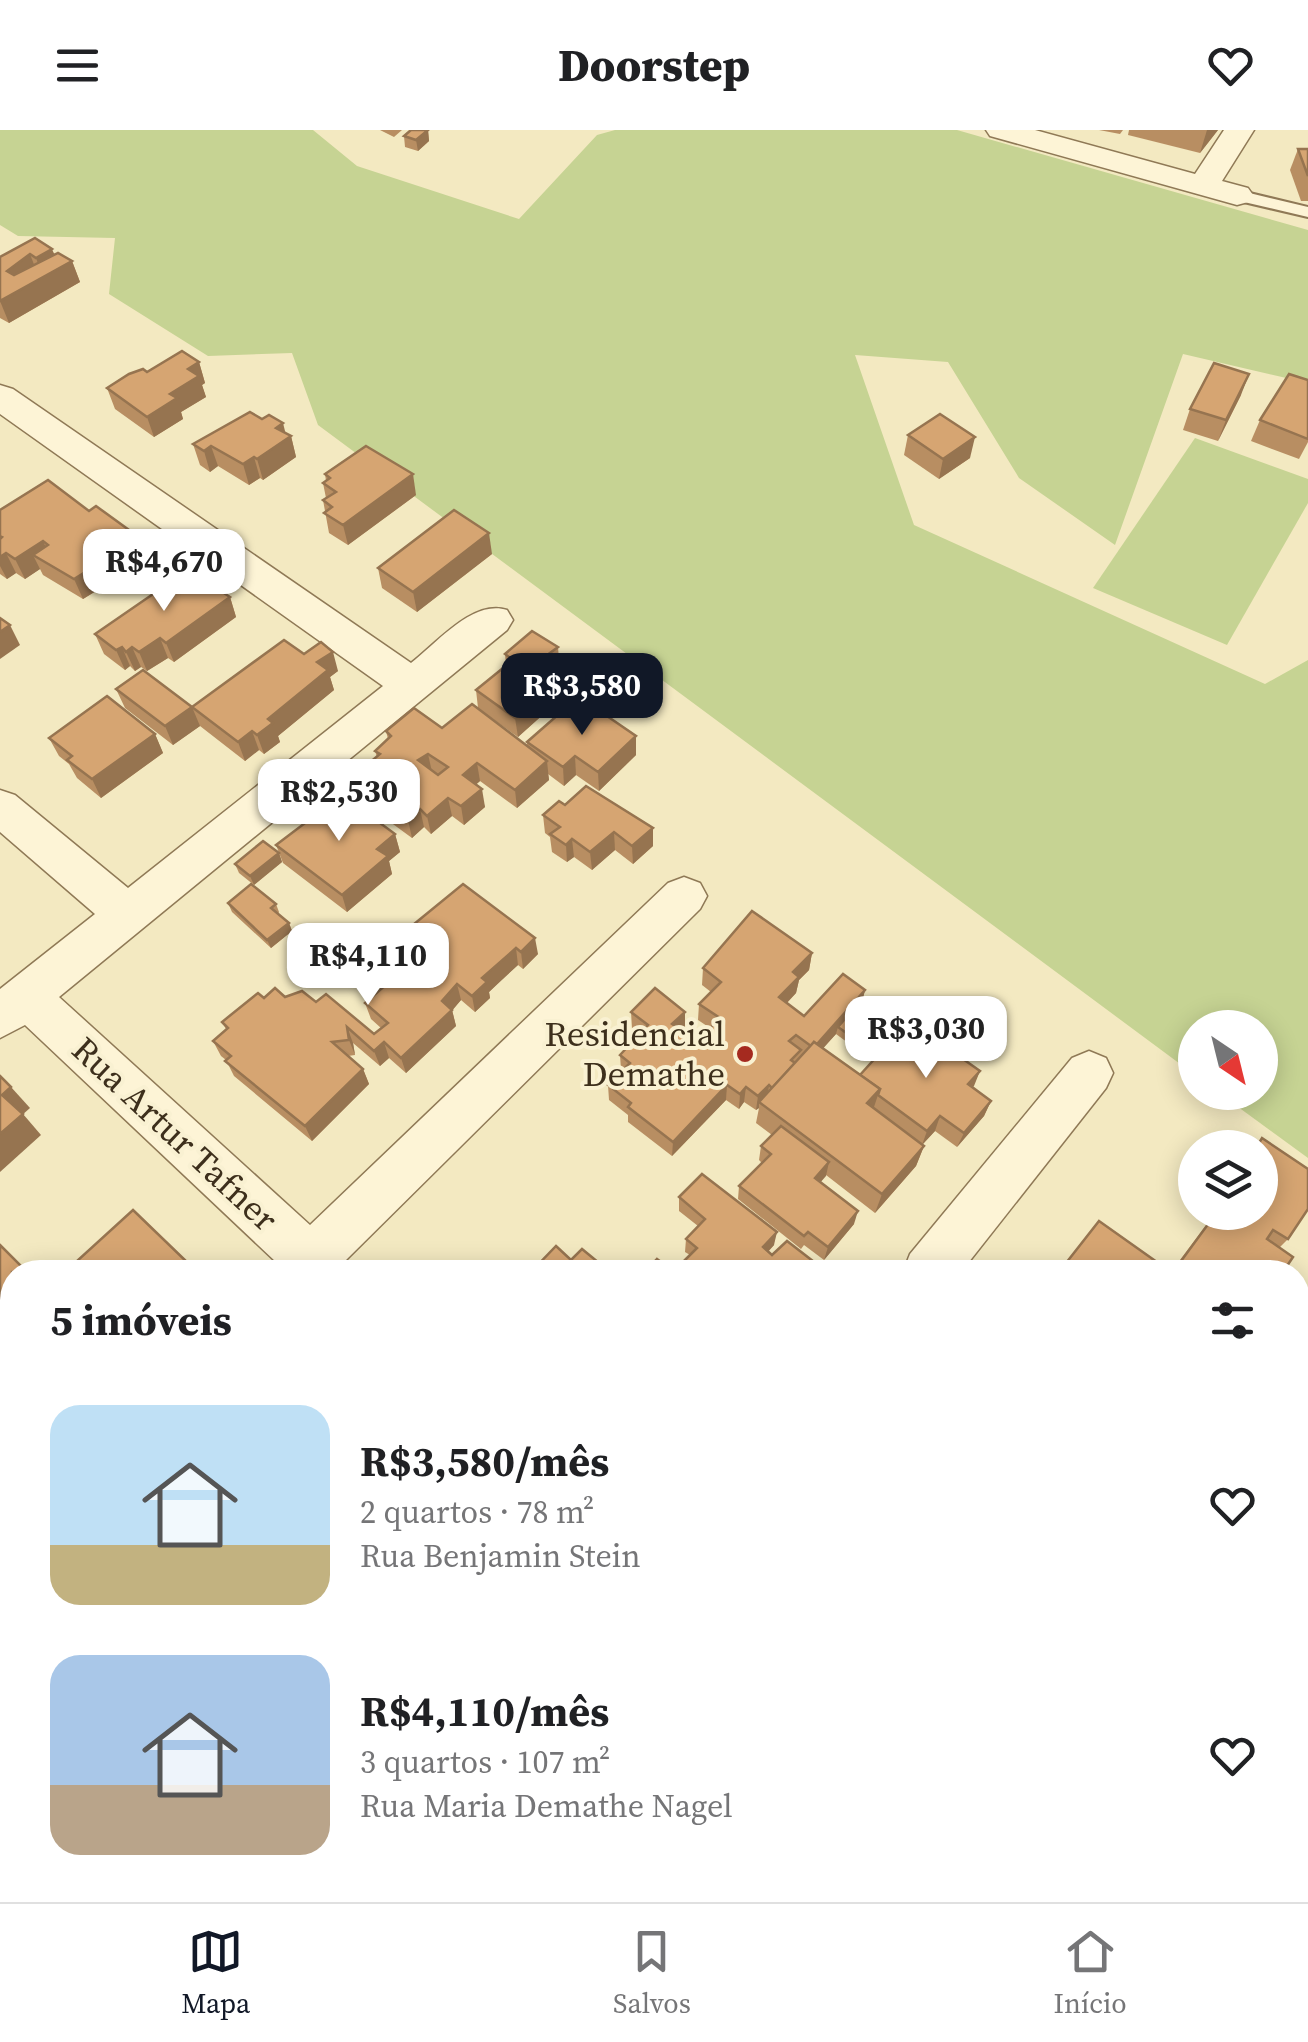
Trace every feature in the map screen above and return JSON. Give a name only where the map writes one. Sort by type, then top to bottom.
[{"type":"street","points":[[1001,130],[1237,194]]},
{"type":"street","points":[[1204,185],[1239,130]]},
{"type":"street","points":[[0,397],[412,685]]},
{"type":"street","points":[[13,1006],[494,620]]},
{"type":"street","points":[[0,807],[126,914]]},
{"type":"street","points":[[319,1260],[684,896]]},
{"type":"street","name":"Rua Artur Tafner","points":[[13,1006],[302,1260]]},
{"type":"street","points":[[939,1260],[1088,1072]]},
{"type":"lane","points":[[1237,194],[1308,212]]},
{"type":"green space","points":[[0,130],[313,130],[357,166],[519,219],[597,135],[615,130],[957,130],[1308,230],[1308,383],[1183,354],[1115,545],[1019,478],[948,362],[855,355],[914,525],[1265,684],[1308,660],[1308,1158],[1278,1136],[1278,1130],[1270,1130],[1242,1110],[1278,1110],[1278,1010],[1178,1010],[1178,1062],[318,425],[292,353],[208,356],[109,294],[115,238],[18,236],[0,225]]},
{"type":"green space","points":[[1195,438],[1308,479],[1308,503],[1227,645],[1093,588]]},
{"type":"building","points":[[411,130],[428,130],[416,140],[404,136]]},
{"type":"building","points":[[1298,149],[1308,149],[1308,176]]},
{"type":"building","points":[[35,238],[52,249],[36,258],[30,254],[7,271],[14,275],[58,253],[72,261],[0,301],[0,257]]},
{"type":"building","points":[[182,351],[199,362],[188,369],[199,376],[170,394],[177,398],[147,417],[107,388],[129,374],[143,369],[147,372]]},
{"type":"building","points":[[1214,363],[1249,374],[1226,420],[1190,409]]},
{"type":"building","points":[[1289,374],[1308,380],[1308,439],[1260,420]]},
{"type":"building","points":[[250,412],[262,419],[269,415],[283,423],[276,428],[291,436],[243,464],[211,446],[204,451],[193,444]]},
{"type":"building","points":[[940,414],[975,437],[943,459],[908,435]]},
{"type":"building","points":[[366,446],[413,474],[343,525],[324,513],[332,507],[323,500],[336,492],[323,483],[330,478],[325,474]]},
{"type":"building","points":[[48,480],[89,511],[96,506],[140,538],[74,579],[33,555],[48,545],[43,541],[15,559],[6,553],[0,557],[0,510]]},
{"type":"building","points":[[454,510],[489,533],[413,592],[378,568]]},
{"type":"building","points":[[188,570],[230,597],[166,643],[160,638],[139,652],[132,647],[126,652],[122,647],[116,650],[95,634]]},
{"type":"building","points":[[0,618],[10,625],[0,632]]},
{"type":"building","points":[[532,631],[558,647],[550,653],[577,670],[584,664],[602,676],[565,708],[546,696],[561,684],[557,682],[515,718],[476,690],[513,660],[505,654]]},
{"type":"building","points":[[284,640],[304,654],[321,642],[333,652],[317,662],[328,670],[268,719],[273,723],[257,735],[252,731],[238,742],[192,707]]},
{"type":"building","points":[[143,670],[192,707],[165,726],[116,689]]},
{"type":"building","points":[[107,696],[155,734],[92,779],[67,760],[72,756],[49,738]]},
{"type":"building","points":[[588,703],[636,736],[598,772],[575,756],[563,767],[527,742],[568,706],[579,713]]},
{"type":"building","points":[[472,704],[547,761],[515,790],[477,763],[463,775],[482,789],[461,806],[448,798],[427,816],[420,809],[408,820],[351,778],[380,754],[375,751],[391,736],[386,731],[414,708],[442,728]],"holes":[[[428,754],[448,767],[438,775],[418,760]]]},
{"type":"building","points":[[586,786],[653,828],[632,846],[614,832],[590,852],[572,839],[566,845],[550,834],[560,827],[543,815],[559,801],[565,805]]},
{"type":"building","points":[[342,795],[395,834],[377,849],[388,856],[342,895],[276,845]]},
{"type":"building","points":[[263,841],[279,853],[250,876],[235,864]]},
{"type":"building","points":[[251,884],[276,904],[271,908],[289,923],[267,940],[228,903]]},
{"type":"building","points":[[463,884],[535,938],[521,952],[516,948],[482,978],[487,982],[472,996],[457,984],[442,1001],[452,1010],[401,1058],[384,1042],[374,1051],[347,1027],[349,1040],[332,1042],[363,1069],[305,1126],[225,1061],[231,1056],[213,1041],[228,1028],[222,1022],[258,993],[264,998],[275,988],[285,997],[302,991],[316,1002],[326,994],[374,1034],[388,1023],[365,1003],[420,955],[397,938]]},
{"type":"building","points":[[752,911],[812,953],[793,972],[799,977],[779,997],[804,1016],[843,974],[865,990],[817,1044],[811,1046],[796,1035],[789,1041],[801,1050],[791,1060],[795,1063],[772,1088],[769,1085],[758,1096],[746,1087],[740,1094],[727,1085],[673,1142],[628,1107],[631,1103],[608,1085],[630,1063],[620,1055],[648,1025],[631,1012],[655,988],[685,1012],[672,1024],[697,1042],[720,1018],[699,1004],[721,982],[703,968]]},
{"type":"building","points":[[863,998],[895,1021],[869,1049],[838,1027]]},
{"type":"building","points":[[909,1021],[980,1071],[968,1084],[991,1101],[964,1133],[940,1116],[927,1131],[878,1095],[880,1089],[860,1075]]},
{"type":"building","points":[[814,1042],[880,1089],[867,1103],[924,1146],[882,1194],[759,1102]]},
{"type":"building","points":[[0,1076],[11,1087],[2,1095],[23,1114],[0,1134]]},
{"type":"building","points":[[781,1126],[829,1162],[815,1178],[858,1211],[828,1247],[808,1232],[804,1236],[739,1186],[771,1154],[761,1146]]},
{"type":"building","points":[[1278,1149],[1308,1169],[1308,1209],[1288,1239],[1273,1230],[1278,1230]]},
{"type":"building","points":[[702,1174],[777,1232],[763,1247],[772,1255],[787,1241],[812,1260],[685,1260],[697,1248],[686,1239],[705,1219],[679,1197]]},
{"type":"building","points":[[133,1210],[185,1260],[78,1260]]},
{"type":"building","points":[[1099,1221],[1154,1260],[1068,1260]]},
{"type":"building","points":[[1204,1230],[1273,1230],[1267,1239],[1293,1257],[1291,1260],[1182,1260]]},
{"type":"building","points":[[0,1245],[15,1260],[0,1260]]},
{"type":"building","points":[[556,1246],[571,1260],[543,1260]]},
{"type":"building","points":[[582,1249],[595,1260],[571,1260]]},
{"type":"place","name":"Residencial Demathe","points":[[745,1054]]}]
